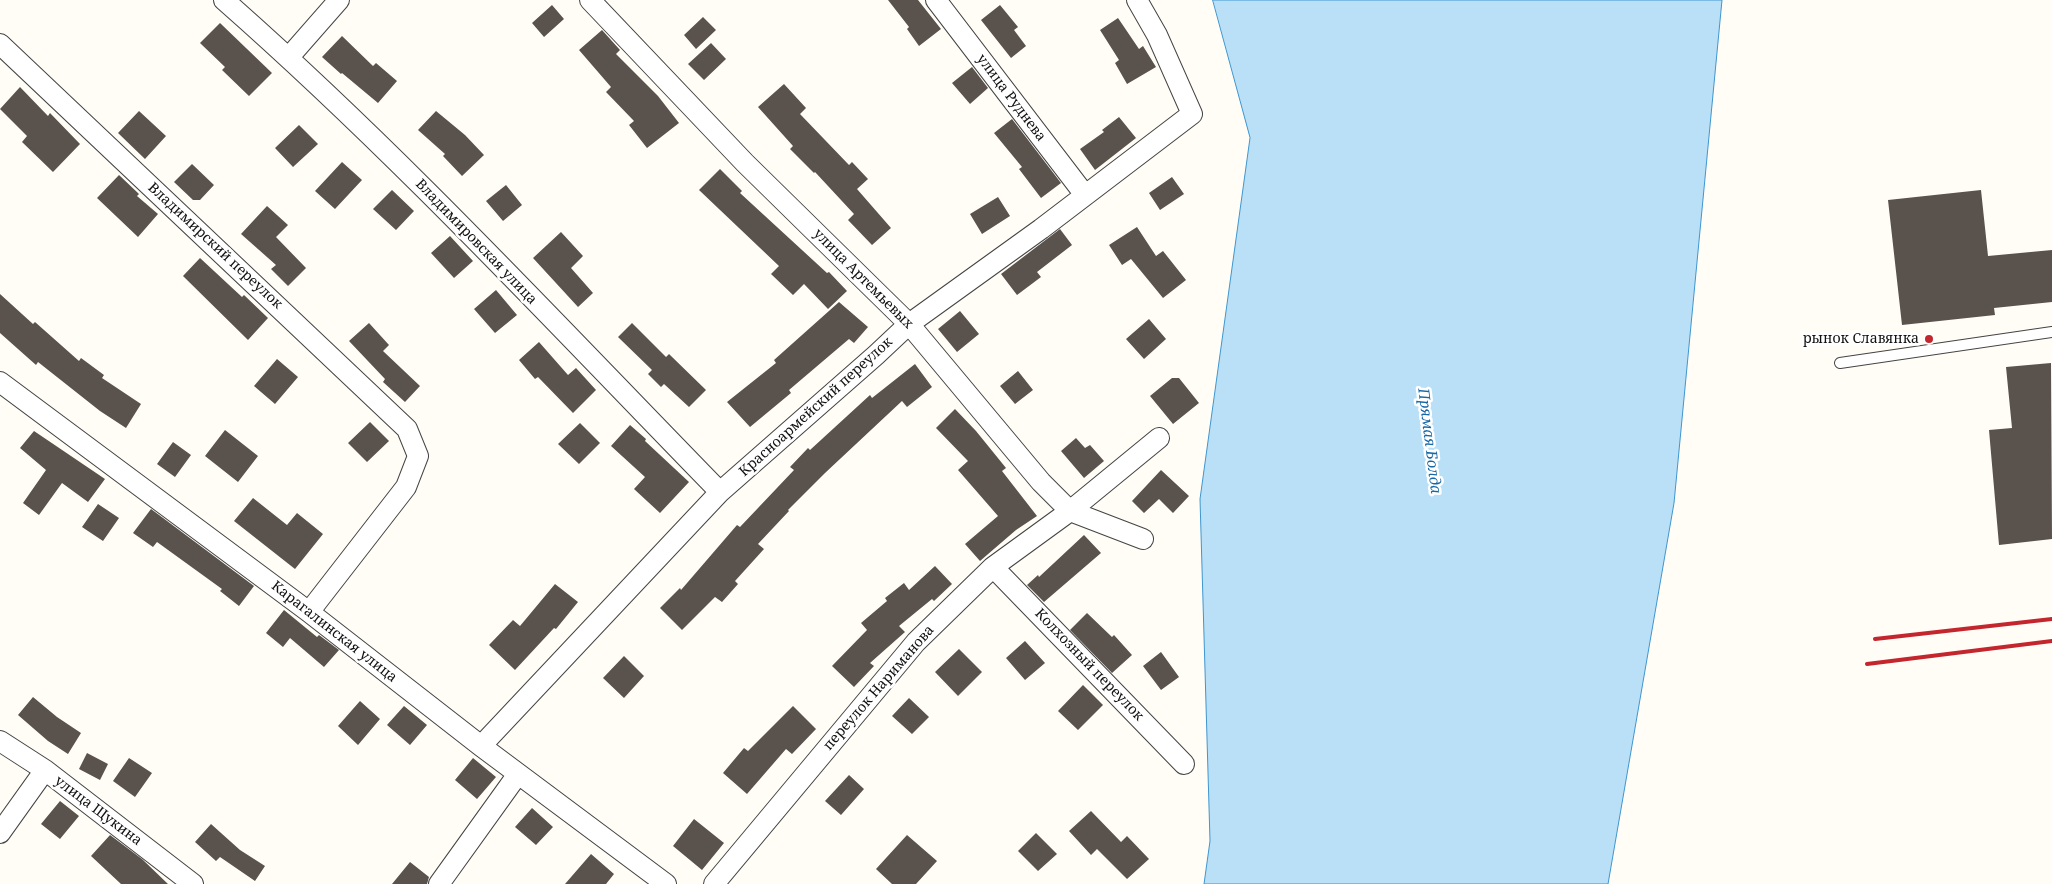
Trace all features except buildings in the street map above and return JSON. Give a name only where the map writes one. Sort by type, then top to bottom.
[{"type":"street","name":"Владимировская улица","points":[[224,0],[289,58],[420,184],[720,492]]},
{"type":"street","points":[[289,58],[339,0]]},
{"type":"street","name":"улица Артемьевых","points":[[590,0],[745,163],[909,324],[1041,482],[1070,511],[1143,539]]},
{"type":"street","name":"улица Руднева","points":[[936,0],[1085,195]]},
{"type":"street","name":"Красноармейский переулок","points":[[481,746],[720,492],[909,324],[1041,230],[1192,114],[1157,35],[1137,0]]},
{"type":"street","name":"Владимирский переулок","points":[[0,44],[407,429],[418,456],[406,487],[309,612]]},
{"type":"street","name":"Карагалинская улица","points":[[0,382],[309,612],[481,746],[666,884]]},
{"type":"street","name":"переулок Нариманова","points":[[714,884],[916,642],[994,567],[1070,511],[1159,438]]},
{"type":"street","name":"Колхозный переулок","points":[[994,567],[1184,764]]},
{"type":"street","name":"улица Щукина","points":[[0,741],[44,770],[193,884]]},
{"type":"street","points":[[0,832],[44,770]]},
{"type":"street","points":[[439,884],[518,774]]},
{"type":"lane","points":[[1840,363],[2052,332]]},
{"type":"water","name":"Прямая Болда","points":[[1213,0],[1722,0],[1674,503],[1608,884],[1204,884],[1210,841],[1200,499],[1250,138]]},
{"type":"railway","points":[[1875,639],[2052,619]]},
{"type":"railway","points":[[1867,664],[2052,641]]},
{"type":"place","name":"рынок Славянка","points":[[1929,339]]}]
